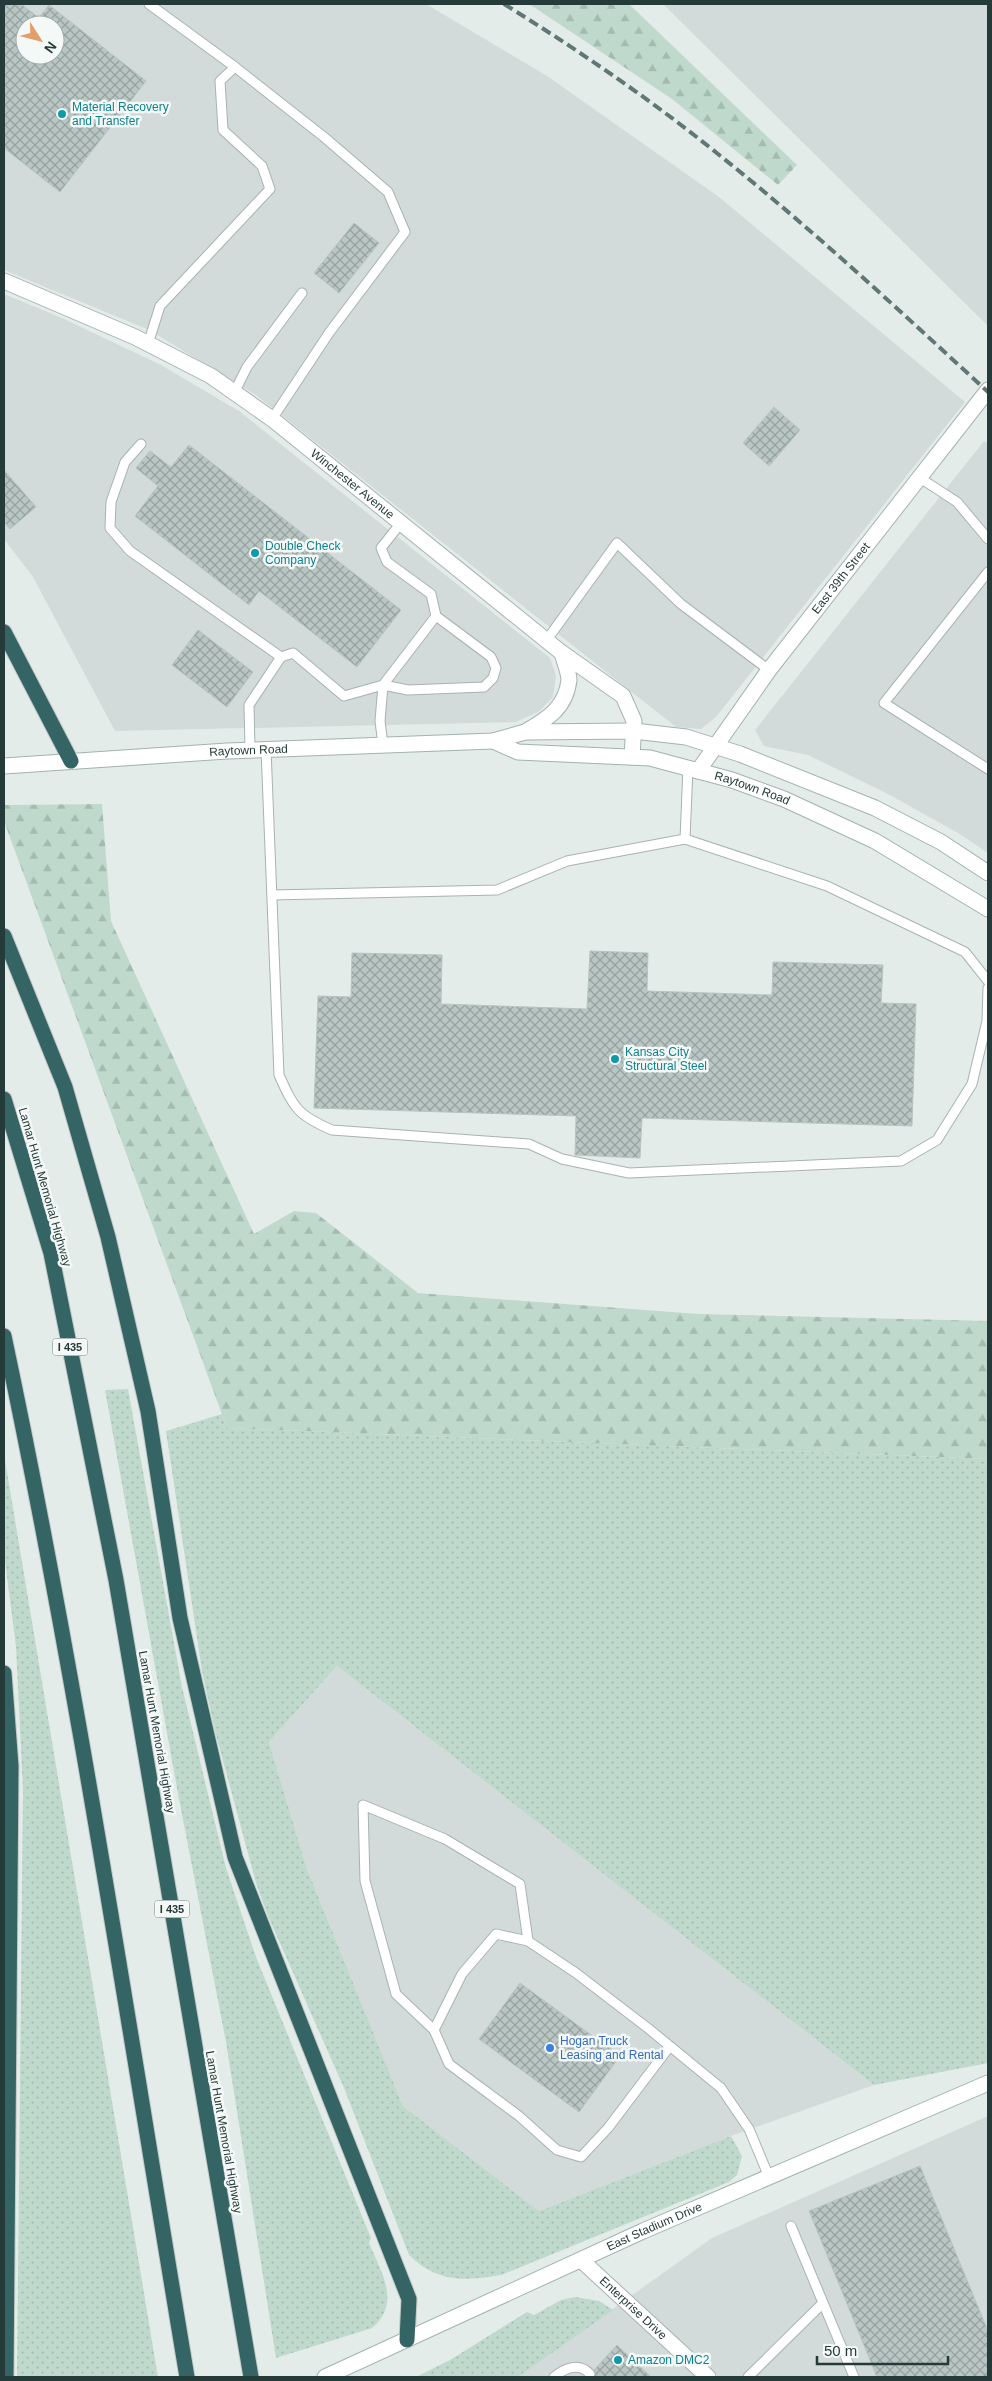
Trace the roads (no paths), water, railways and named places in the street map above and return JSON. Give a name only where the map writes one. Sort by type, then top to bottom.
[{"type":"highway","points":[[4,632],[71,761]]},
{"type":"highway","points":[[4,936],[64,1087],[108,1237],[148,1410],[180,1618],[235,1857],[409,2299],[407,2340]]},
{"type":"highway","name":"Lamar Hunt Memorial Highway","points":[[4,1099],[51,1253],[88,1442],[122,1619],[251,2377]]},
{"type":"highway","points":[[4,1336],[26,1439],[78,1725],[187,2377]]},
{"type":"highway","points":[[4,1673],[11,1766],[4,2305],[6,2377]]},
{"type":"main road","name":"Winchester Avenue","points":[[4,281],[148,344],[211,376],[272,419],[562,653],[622,696],[634,721],[632,757]]},
{"type":"main road","name":"East 39th Street","points":[[693,769],[716,746],[769,670],[988,390]]},
{"type":"main road","points":[[526,732],[552,716],[564,698],[569,679],[562,653]]},
{"type":"main road","name":"Raytown Road","points":[[4,766],[266,749],[493,741],[526,732],[634,731],[663,733],[716,746],[876,808],[941,842],[988,873]]},
{"type":"main road","name":"Raytown Road","points":[[493,741],[518,752],[650,758],[732,780],[776,796],[875,841],[988,909]]},
{"type":"main road","name":"East Stadium Drive","points":[[327,2376],[581,2260],[988,2083]]},
{"type":"main road","name":"Enterprise Drive","points":[[581,2260],[708,2377]]},
{"type":"lane","points":[[149,4],[235,67],[324,137],[388,192],[405,232],[328,333],[272,419]]},
{"type":"lane","points":[[148,344],[160,306],[270,189],[262,166],[223,130],[220,81],[235,67]]},
{"type":"lane","points":[[234,393],[246,366],[302,293]]},
{"type":"lane","points":[[141,444],[125,462],[111,502],[110,528],[130,552],[281,657]]},
{"type":"lane","points":[[920,478],[957,502],[988,539]]},
{"type":"lane","points":[[250,750],[249,706],[281,657],[292,653],[344,696],[383,685],[408,690],[484,687],[493,678],[496,668],[491,657],[436,616],[431,594],[387,562],[381,548],[401,523]]},
{"type":"lane","points":[[546,640],[618,543],[681,604],[769,670]]},
{"type":"lane","points":[[988,572],[884,703],[988,769]]},
{"type":"lane","points":[[383,745],[380,721],[383,685],[436,616]]},
{"type":"lane","points":[[266,749],[279,1075],[293,1106],[310,1120],[332,1130],[529,1144],[562,1159],[629,1173],[901,1161],[937,1140],[972,1084],[987,1021],[988,988]]},
{"type":"lane","points":[[685,839],[693,769]]},
{"type":"lane","points":[[272,895],[497,890],[567,861],[685,839],[827,886],[965,952],[988,981]]},
{"type":"lane","points":[[528,1941],[520,1884],[444,1839],[363,1805],[365,1881],[396,1994],[434,2030],[449,2064],[519,2116],[557,2150],[581,2157],[608,2128],[670,2046]]},
{"type":"lane","points":[[434,2030],[462,1974],[496,1934],[528,1941],[576,1973],[721,2088],[749,2129],[769,2177]]},
{"type":"lane","points":[[791,2226],[854,2377]]},
{"type":"lane","points":[[748,2377],[823,2302]]},
{"type":"lane","points":[[554,2377],[573,2367],[580,2367],[590,2374]]},
{"type":"railway","points":[[504,4],[613,76],[666,114],[753,182],[822,241],[988,392]]},
{"type":"place","name":"Material Recovery and Transfer","points":[[62,114]]},
{"type":"place","name":"Double Check Company","points":[[255,553]]},
{"type":"place","name":"Kansas City Structural Steel","points":[[615,1059]]},
{"type":"place","name":"Hogan Truck Leasing and Rental","points":[[550,2048]]},
{"type":"place","name":"Amazon DMC2","points":[[618,2360]]}]
